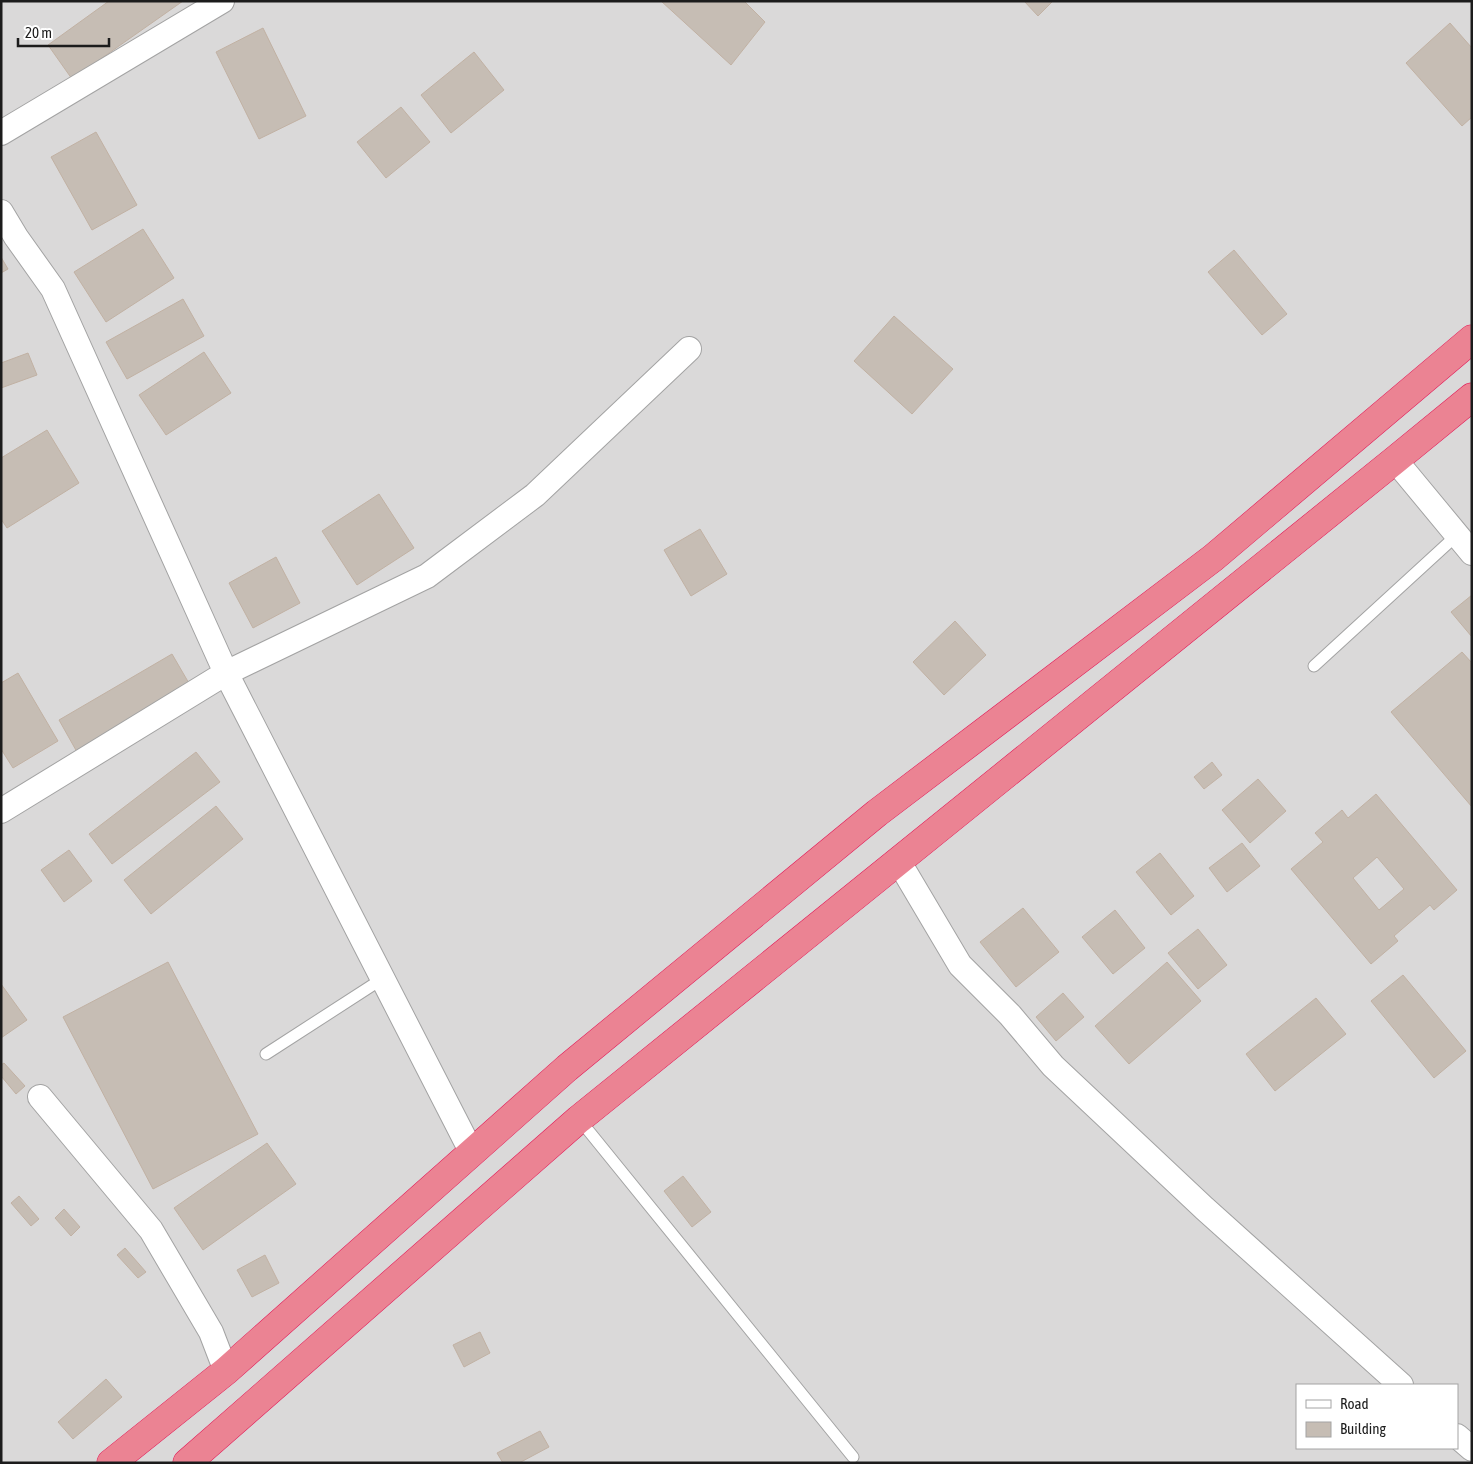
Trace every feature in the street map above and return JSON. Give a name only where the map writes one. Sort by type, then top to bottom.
[{"type":"highway","points":[[111,1463],[226,1371],[567,1068],[877,813],[1213,558],[1472,339]]},
{"type":"highway","points":[[187,1463],[580,1120],[1472,396]]},
{"type":"street","points":[[1,133],[222,1]]},
{"type":"street","points":[[1,212],[16,237],[53,289],[226,673],[472,1153]]},
{"type":"street","points":[[1,811],[226,673],[427,576],[535,495],[689,349]]},
{"type":"street","points":[[1395,460],[1472,553]]},
{"type":"street","points":[[899,862],[960,965],[1010,1015],[1053,1066],[1204,1208],[1400,1384]]},
{"type":"street","points":[[40,1097],[150,1230],[210,1332],[226,1371]]},
{"type":"street","points":[[1458,1437],[1472,1449]]},
{"type":"lane","points":[[1314,666],[1457,534]]},
{"type":"lane","points":[[266,1054],[382,979]]},
{"type":"lane","points":[[580,1120],[853,1457]]},
{"type":"shaded area","points":[[1,1],[1472,1],[1472,1463],[1,1463]]},
{"type":"building","points":[[109,1],[183,1],[72,79],[48,45]]},
{"type":"building","points":[[661,1],[744,1],[765,22],[731,65]]},
{"type":"building","points":[[1024,1],[1053,1],[1038,16]]},
{"type":"building","points":[[1450,23],[1472,48],[1472,117],[1462,126],[1406,63]]},
{"type":"building","points":[[263,28],[306,116],[259,139],[216,52]]},
{"type":"building","points":[[474,52],[504,90],[451,133],[421,95]]},
{"type":"building","points":[[401,107],[430,142],[386,178],[357,142]]},
{"type":"building","points":[[96,132],[137,205],[92,230],[51,157]]},
{"type":"building","points":[[143,229],[174,278],[106,322],[74,272]]},
{"type":"building","points":[[1234,250],[1287,314],[1262,335],[1208,272]]},
{"type":"building","points":[[1,257],[8,269],[1,273]]},
{"type":"building","points":[[183,299],[204,336],[127,379],[106,342]]},
{"type":"building","points":[[894,316],[953,369],[912,414],[854,361]]},
{"type":"building","points":[[204,352],[231,393],[166,435],[139,395]]},
{"type":"building","points":[[28,353],[37,375],[1,388],[1,363]]},
{"type":"building","points":[[47,430],[79,483],[7,528],[1,519],[1,458]]},
{"type":"building","points":[[379,494],[414,548],[357,585],[322,531]]},
{"type":"building","points":[[700,529],[727,574],[691,596],[664,550]]},
{"type":"building","points":[[276,557],[300,603],[253,628],[229,583]]},
{"type":"building","points":[[1472,595],[1472,637],[1451,612]]},
{"type":"building","points":[[955,621],[986,655],[944,695],[913,662]]},
{"type":"building","points":[[1462,652],[1472,663],[1472,807],[1391,712]]},
{"type":"building","points":[[172,654],[190,685],[77,752],[59,720]]},
{"type":"building","points":[[18,673],[58,741],[13,768],[1,749],[1,683]]},
{"type":"building","points":[[196,752],[220,782],[112,864],[89,834]]},
{"type":"building","points":[[1212,762],[1222,775],[1204,789],[1194,777]]},
{"type":"building","points":[[1258,779],[1286,811],[1250,843],[1222,810]]},
{"type":"building","points":[[1376,794],[1457,890],[1434,910],[1430,905],[1394,936],[1398,941],[1371,964],[1291,869],[1323,842],[1315,833],[1342,810],[1348,818]],"holes":[[[1377,857],[1404,889],[1379,910],[1353,878]]]},
{"type":"building","points":[[216,806],[243,839],[151,914],[124,880]]},
{"type":"building","points":[[1242,843],[1260,866],[1227,892],[1209,868]]},
{"type":"building","points":[[69,850],[92,881],[64,902],[41,870]]},
{"type":"building","points":[[1160,853],[1194,896],[1171,915],[1136,872]]},
{"type":"building","points":[[1023,908],[1059,952],[1016,987],[980,942]]},
{"type":"building","points":[[1115,910],[1145,948],[1113,974],[1082,937]]},
{"type":"building","points":[[1198,929],[1227,965],[1198,989],[1168,953]]},
{"type":"building","points":[[168,962],[258,1134],[153,1189],[63,1017]]},
{"type":"building","points":[[1167,962],[1201,1001],[1129,1064],[1095,1026]]},
{"type":"building","points":[[1403,975],[1466,1051],[1434,1078],[1371,1001]]},
{"type":"building","points":[[1,984],[27,1020],[1,1038]]},
{"type":"building","points":[[1063,993],[1084,1017],[1056,1041],[1036,1017]]},
{"type":"building","points":[[1316,998],[1346,1034],[1275,1091],[1246,1054]]},
{"type":"building","points":[[4,1063],[25,1086],[16,1094],[1,1076],[1,1065]]},
{"type":"building","points":[[267,1143],[296,1184],[203,1250],[174,1208]]},
{"type":"building","points":[[683,1176],[711,1212],[692,1227],[664,1191]]},
{"type":"building","points":[[19,1196],[39,1219],[31,1226],[11,1203]]},
{"type":"building","points":[[64,1209],[80,1227],[71,1236],[55,1218]]},
{"type":"building","points":[[125,1248],[146,1272],[138,1278],[117,1255]]},
{"type":"building","points":[[265,1255],[279,1283],[252,1297],[237,1270]]},
{"type":"building","points":[[480,1332],[490,1353],[464,1367],[453,1345]]},
{"type":"building","points":[[106,1379],[122,1397],[73,1439],[58,1422]]},
{"type":"building","points":[[540,1431],[549,1447],[519,1463],[503,1463],[497,1453]]}]
